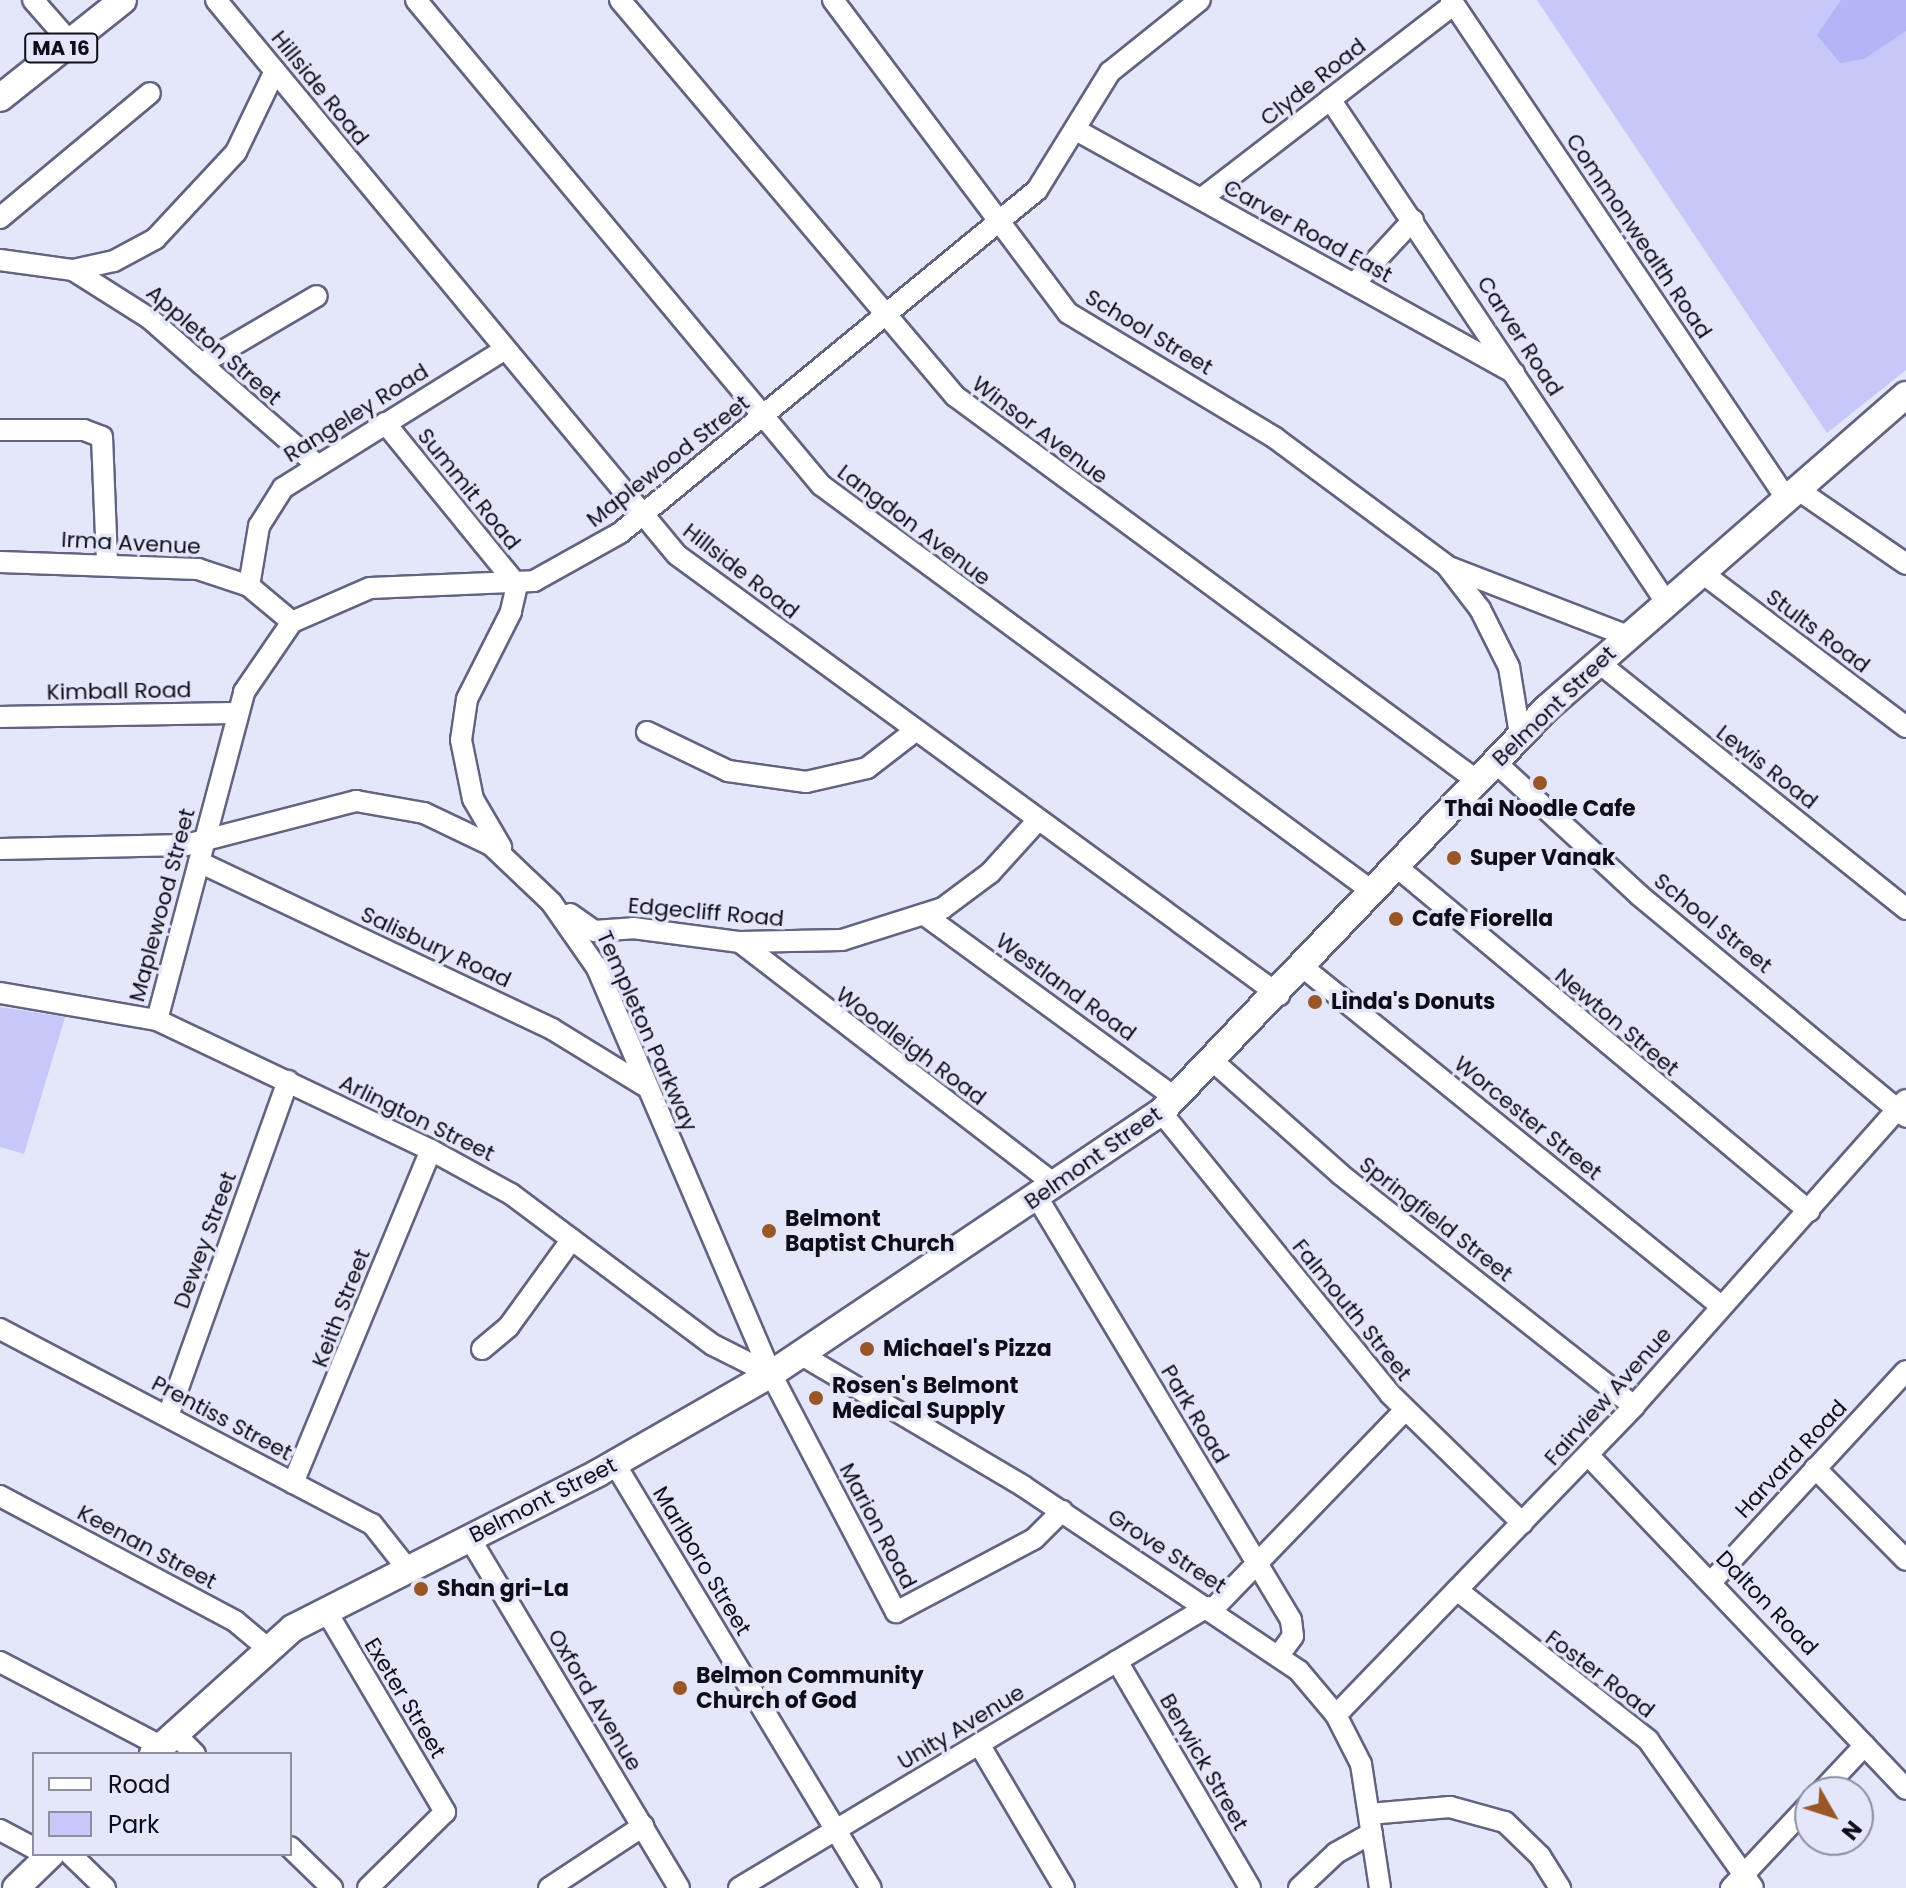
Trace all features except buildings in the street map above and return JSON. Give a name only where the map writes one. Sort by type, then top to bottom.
[{"type":"main road","name":"MA 16","points":[[0,98],[123,0]]},
{"type":"main road","name":"Belmont Street","points":[[163,1744],[266,1647],[325,1609],[615,1464],[771,1374],[1047,1191],[1169,1105],[1279,995],[1520,734],[1666,602],[1904,399]]},
{"type":"main road","points":[[16,1888],[47,1856]]},
{"type":"street","points":[[33,0],[69,41]]},
{"type":"street","name":"Hillside Road","points":[[216,0],[641,517],[696,571],[1279,995]]},
{"type":"street","name":"Langdon Avenue","points":[[416,0],[760,419],[857,516],[1373,892]]},
{"type":"street","name":"Winsor Avenue","points":[[620,0],[882,318],[995,430],[1486,771]]},
{"type":"street","points":[[838,6],[860,0]]},
{"type":"street","name":"Maplewood Street","points":[[157,1020],[238,713],[253,672],[292,622],[370,588],[517,585],[577,560],[641,517],[1000,222],[1051,175],[1110,72],[1200,0]]},
{"type":"street","name":"Clyde Road","points":[[1201,199],[1452,2]]},
{"type":"street","name":"Commonwealth Road","points":[[1452,2],[1792,493]]},
{"type":"street","name":"School Street","points":[[838,6],[1073,317],[1275,438],[1446,565],[1628,636]]},
{"type":"street","points":[[0,260],[73,270],[136,251],[190,210],[250,132],[275,71]]},
{"type":"street","points":[[0,218],[150,93]]},
{"type":"street","name":"Carver Road","points":[[1330,99],[1666,602]]},
{"type":"street","name":"Carver Road East","points":[[1076,130],[1516,374]]},
{"type":"street","points":[[1354,284],[1413,220]]},
{"type":"street","name":"Appleton Street","points":[[73,270],[128,301],[317,465]]},
{"type":"street","points":[[201,364],[317,296]]},
{"type":"street","name":"Rangeley Road","points":[[249,586],[265,511],[317,465],[504,350]]},
{"type":"street","name":"Summit Road","points":[[385,423],[517,585]]},
{"type":"street","points":[[0,430],[84,430],[102,437],[107,562]]},
{"type":"street","points":[[1792,493],[1906,564]]},
{"type":"street","name":"Irma Avenue","points":[[0,562],[107,562],[198,569],[249,586],[292,622]]},
{"type":"street","name":"School Street","points":[[1446,565],[1480,609],[1509,667],[1520,734]]},
{"type":"street","name":"Stults Road","points":[[1701,572],[1906,727]]},
{"type":"street","name":"Edgecliff Road","points":[[517,585],[511,612],[467,699],[461,740],[481,818],[526,875],[594,931],[633,928],[740,942],[842,940],[926,916],[990,873],[1038,820]]},
{"type":"street","name":"Lewis Road","points":[[1598,662],[1906,909]]},
{"type":"street","name":"Kimball Road","points":[[0,717],[238,713]]},
{"type":"street","points":[[647,732],[728,771],[806,782],[867,768],[915,731]]},
{"type":"street","name":"School Street","points":[[1486,771],[1903,1108]]},
{"type":"street","name":"Templeton Parkway","points":[[0,849],[186,845],[333,803],[381,802],[461,829],[526,875],[585,946],[771,1374]]},
{"type":"street","name":"Salisbury Road","points":[[199,862],[552,1029],[647,1088]]},
{"type":"street","name":"Newton Street","points":[[1397,867],[1809,1211]]},
{"type":"street","name":"Westland Road","points":[[926,916],[1169,1105]]},
{"type":"street","name":"Woodleigh Road","points":[[740,942],[1047,1191]]},
{"type":"street","name":"Worcester Street","points":[[1304,968],[1721,1306]]},
{"type":"street","name":"Arlington Street","points":[[0,993],[157,1020],[431,1150],[511,1194],[713,1345],[771,1374]]},
{"type":"street","name":"Springfield Street","points":[[1214,1062],[1340,1174],[1634,1406]]},
{"type":"street","name":"Dewey Street","points":[[168,1416],[288,1081]]},
{"type":"street","name":"Falmouth Street","points":[[1169,1105],[1405,1410],[1522,1523]]},
{"type":"street","name":"Fairview Avenue","points":[[1336,1715],[1634,1406],[1721,1306],[1903,1108]]},
{"type":"street","name":"Keith Street","points":[[293,1483],[431,1150]]},
{"type":"street","name":"Park Road","points":[[1047,1191],[1293,1624],[1279,1655]]},
{"type":"street","points":[[482,1349],[509,1326],[572,1239]]},
{"type":"street","name":"Prentiss Street","points":[[0,1329],[381,1530],[406,1567]]},
{"type":"street","name":"Grove Street","points":[[800,1354],[1062,1511],[1279,1655],[1336,1715],[1361,1764],[1380,1888]]},
{"type":"street","name":"Harvard Road","points":[[1713,1580],[1906,1371]]},
{"type":"street","name":"Marion Road","points":[[771,1374],[896,1612],[1034,1539],[1062,1511]]},
{"type":"street","name":"Unity Avenue","points":[[739,1888],[1210,1608],[1258,1565],[1405,1410]]},
{"type":"street","name":"Dalton Road","points":[[1588,1455],[1713,1580],[1906,1789]]},
{"type":"street","name":"Marlboro Street","points":[[615,1464],[871,1888]]},
{"type":"street","points":[[1815,1468],[1906,1560]]},
{"type":"street","name":"Keenan Street","points":[[0,1496],[235,1621],[266,1647]]},
{"type":"street","name":"Oxford Avenue","points":[[469,1537],[679,1888]]},
{"type":"street","name":"Foster Road","points":[[1457,1590],[1648,1740],[1743,1883]]},
{"type":"street","name":"Exeter Street","points":[[325,1609],[445,1812],[368,1888]]},
{"type":"street","name":"Berwick Street","points":[[1117,1661],[1250,1888]]},
{"type":"street","points":[[0,1662],[163,1744],[189,1752]]},
{"type":"street","points":[[979,1744],[1064,1888]]},
{"type":"street","points":[[1836,1776],[1865,1745]]},
{"type":"street","points":[[1299,1888],[1371,1824],[1450,1807],[1505,1822],[1540,1856],[1560,1888]]},
{"type":"street","points":[[1743,1883],[1794,1823]]},
{"type":"street","points":[[549,1888],[643,1826]]},
{"type":"street","points":[[0,1830],[32,1845]]},
{"type":"street","points":[[292,1849],[332,1888]]},
{"type":"street","points":[[55,1856],[105,1888]]},
{"type":"green space","points":[[1537,0],[1906,0],[1906,370],[1827,433]]},
{"type":"green space","points":[[0,1007],[65,1017],[24,1154],[0,1147]]},
{"type":"shaded area","points":[[1841,0],[1906,0],[1906,31],[1864,59],[1840,63],[1817,35]]},
{"type":"place","name":"Thai Noodle Cafe","points":[[1540,783]]},
{"type":"place","name":"Super Vanak","points":[[1454,858]]},
{"type":"place","name":"Cafe Fiorella","points":[[1396,919]]},
{"type":"place","name":"Linda's Donuts","points":[[1315,1002]]},
{"type":"place","name":"Belmont Baptist Church","points":[[769,1231]]},
{"type":"place","name":"Michael's Pizza","points":[[867,1349]]},
{"type":"place","name":"Rosen's Belmont Medical Supply","points":[[816,1398]]},
{"type":"place","name":"Shan gri-La","points":[[421,1589]]},
{"type":"place","name":"Belmon Community Church of God","points":[[680,1688]]}]
